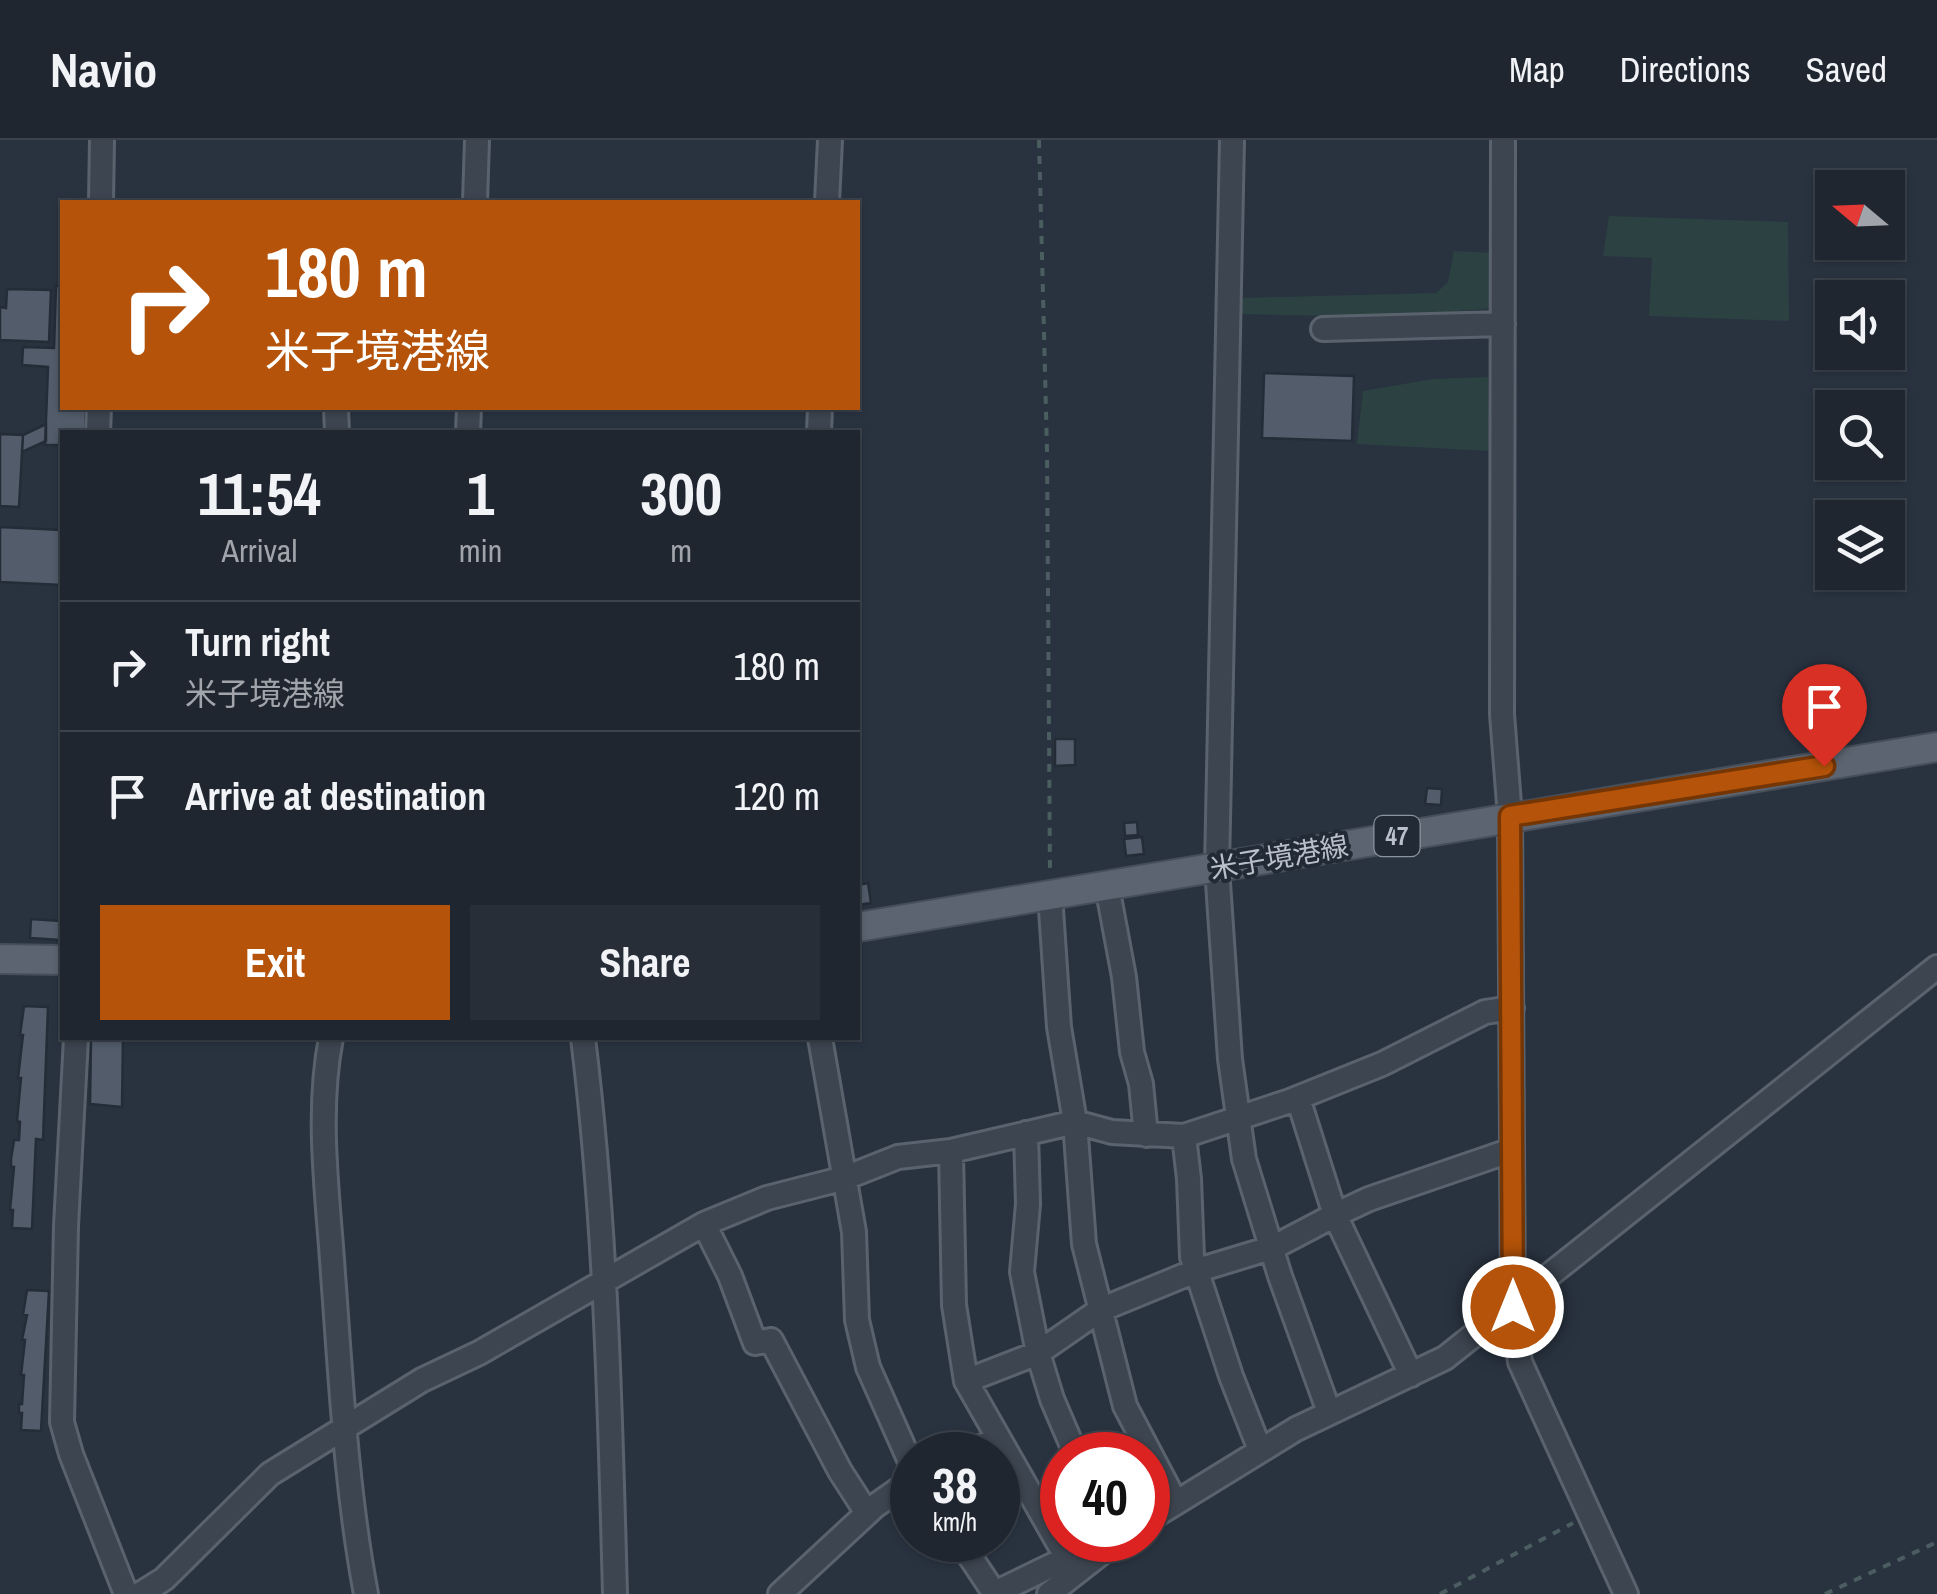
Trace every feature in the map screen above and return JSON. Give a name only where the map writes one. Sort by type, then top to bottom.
[{"type":"main road","name":"米子境港線","points":[[860,927],[1937,747]]},
{"type":"main road","points":[[0,958],[60,960]]},
{"type":"street","points":[[101,200],[102,140]]},
{"type":"street","points":[[475,200],[477,140]]},
{"type":"street","points":[[827,200],[830,140]]},
{"type":"street","points":[[1232,140],[1217,868],[1244,1159],[1280,1276],[1329,1412]]},
{"type":"street","points":[[1503,140],[1502,714],[1510,816],[1513,1307],[1520,1362],[1626,1594]]},
{"type":"street","points":[[1323,330],[1503,324]]},
{"type":"street","points":[[1107,886],[1124,977],[1132,1052],[1141,1084],[1146,1136]]},
{"type":"street","points":[[1050,895],[1084,1244],[1125,1406],[1175,1502]]},
{"type":"street","points":[[1170,1505],[1329,1412],[1445,1358],[1937,967]]},
{"type":"street","points":[[140,1594],[164,1579],[270,1474],[422,1380],[479,1353],[704,1224],[768,1198],[846,1178],[898,1156],[951,1151],[1075,1122],[1112,1132],[1184,1136],[1298,1098],[1382,1064],[1485,1012],[1512,1008]]},
{"type":"street","points":[[76,1040],[66,1226],[62,1422],[126,1594]]},
{"type":"street","points":[[331,1040],[323,1125],[344,1431],[366,1594]]},
{"type":"street","points":[[583,1040],[606,1280],[615,1594]]},
{"type":"street","points":[[820,1040],[854,1232],[857,1320],[868,1367],[897,1432]]},
{"type":"street","points":[[1298,1098],[1335,1215],[1411,1376]]},
{"type":"street","points":[[1026,1133],[1028,1204],[1022,1272],[1038,1353],[1066,1432]]},
{"type":"street","points":[[1184,1136],[1190,1179],[1192,1257],[1260,1450]]},
{"type":"street","points":[[966,1381],[1038,1353],[1100,1310],[1196,1271],[1274,1247],[1369,1199],[1512,1150]]},
{"type":"street","points":[[951,1151],[954,1305],[966,1381],[995,1432]]},
{"type":"street","points":[[704,1224],[756,1342],[771,1340],[867,1513]]},
{"type":"street","points":[[1020,1476],[1040,1511]]},
{"type":"street","points":[[780,1594],[890,1496]]},
{"type":"street","points":[[973,1562],[994,1594],[1059,1562]]},
{"type":"street","points":[[1049,1594],[1090,1562]]},
{"type":"path","points":[[1039,140],[1047,450],[1050,895]]},
{"type":"path","points":[[1440,1594],[1590,1514]]},
{"type":"path","points":[[1825,1594],[1937,1542]]},
{"type":"green space","points":[[1609,216],[1788,222],[1789,321],[1649,316],[1652,258],[1603,256]]},
{"type":"green space","points":[[1454,251],[1494,253],[1495,308],[1387,317],[1239,314],[1236,298],[1436,293],[1448,282]]},
{"type":"green space","points":[[1488,377],[1490,451],[1357,444],[1363,391],[1433,379]]},
{"type":"building","points":[[56,286],[60,286],[60,410],[86,410],[85,430],[60,430],[60,445],[45,445],[48,367],[22,365],[23,347],[54,348]]},
{"type":"building","points":[[7,289],[51,290],[49,342],[0,340],[0,307],[6,308]]},
{"type":"building","points":[[1264,373],[1354,376],[1352,441],[1262,438]]},
{"type":"building","points":[[46,424],[46,441],[22,452],[23,435]]},
{"type":"building","points":[[0,434],[23,435],[19,507],[0,506]]},
{"type":"building","points":[[0,527],[60,530],[60,585],[0,582]]},
{"type":"building","points":[[1055,739],[1075,739],[1075,765],[1055,766]]},
{"type":"building","points":[[1427,788],[1442,789],[1441,805],[1425,804]]},
{"type":"building","points":[[1137,822],[1138,835],[1125,836],[1124,823]]},
{"type":"building","points":[[1142,837],[1144,854],[1126,856],[1124,839]]},
{"type":"building","points":[[868,883],[871,903],[860,905],[860,885]]},
{"type":"building","points":[[31,919],[60,921],[60,940],[30,938]]},
{"type":"building","points":[[24,1006],[48,1007],[43,1140],[36,1139],[32,1229],[12,1228],[10,1210],[14,1167],[11,1159],[14,1140],[19,1140],[18,1078]]},
{"type":"building","points":[[91,1040],[123,1040],[122,1107],[90,1104]]},
{"type":"building","points":[[27,1290],[49,1291],[41,1431],[21,1430],[19,1413]]},
{"type":"route","points":[[1513,1307],[1510,816],[1824,766]]}]
